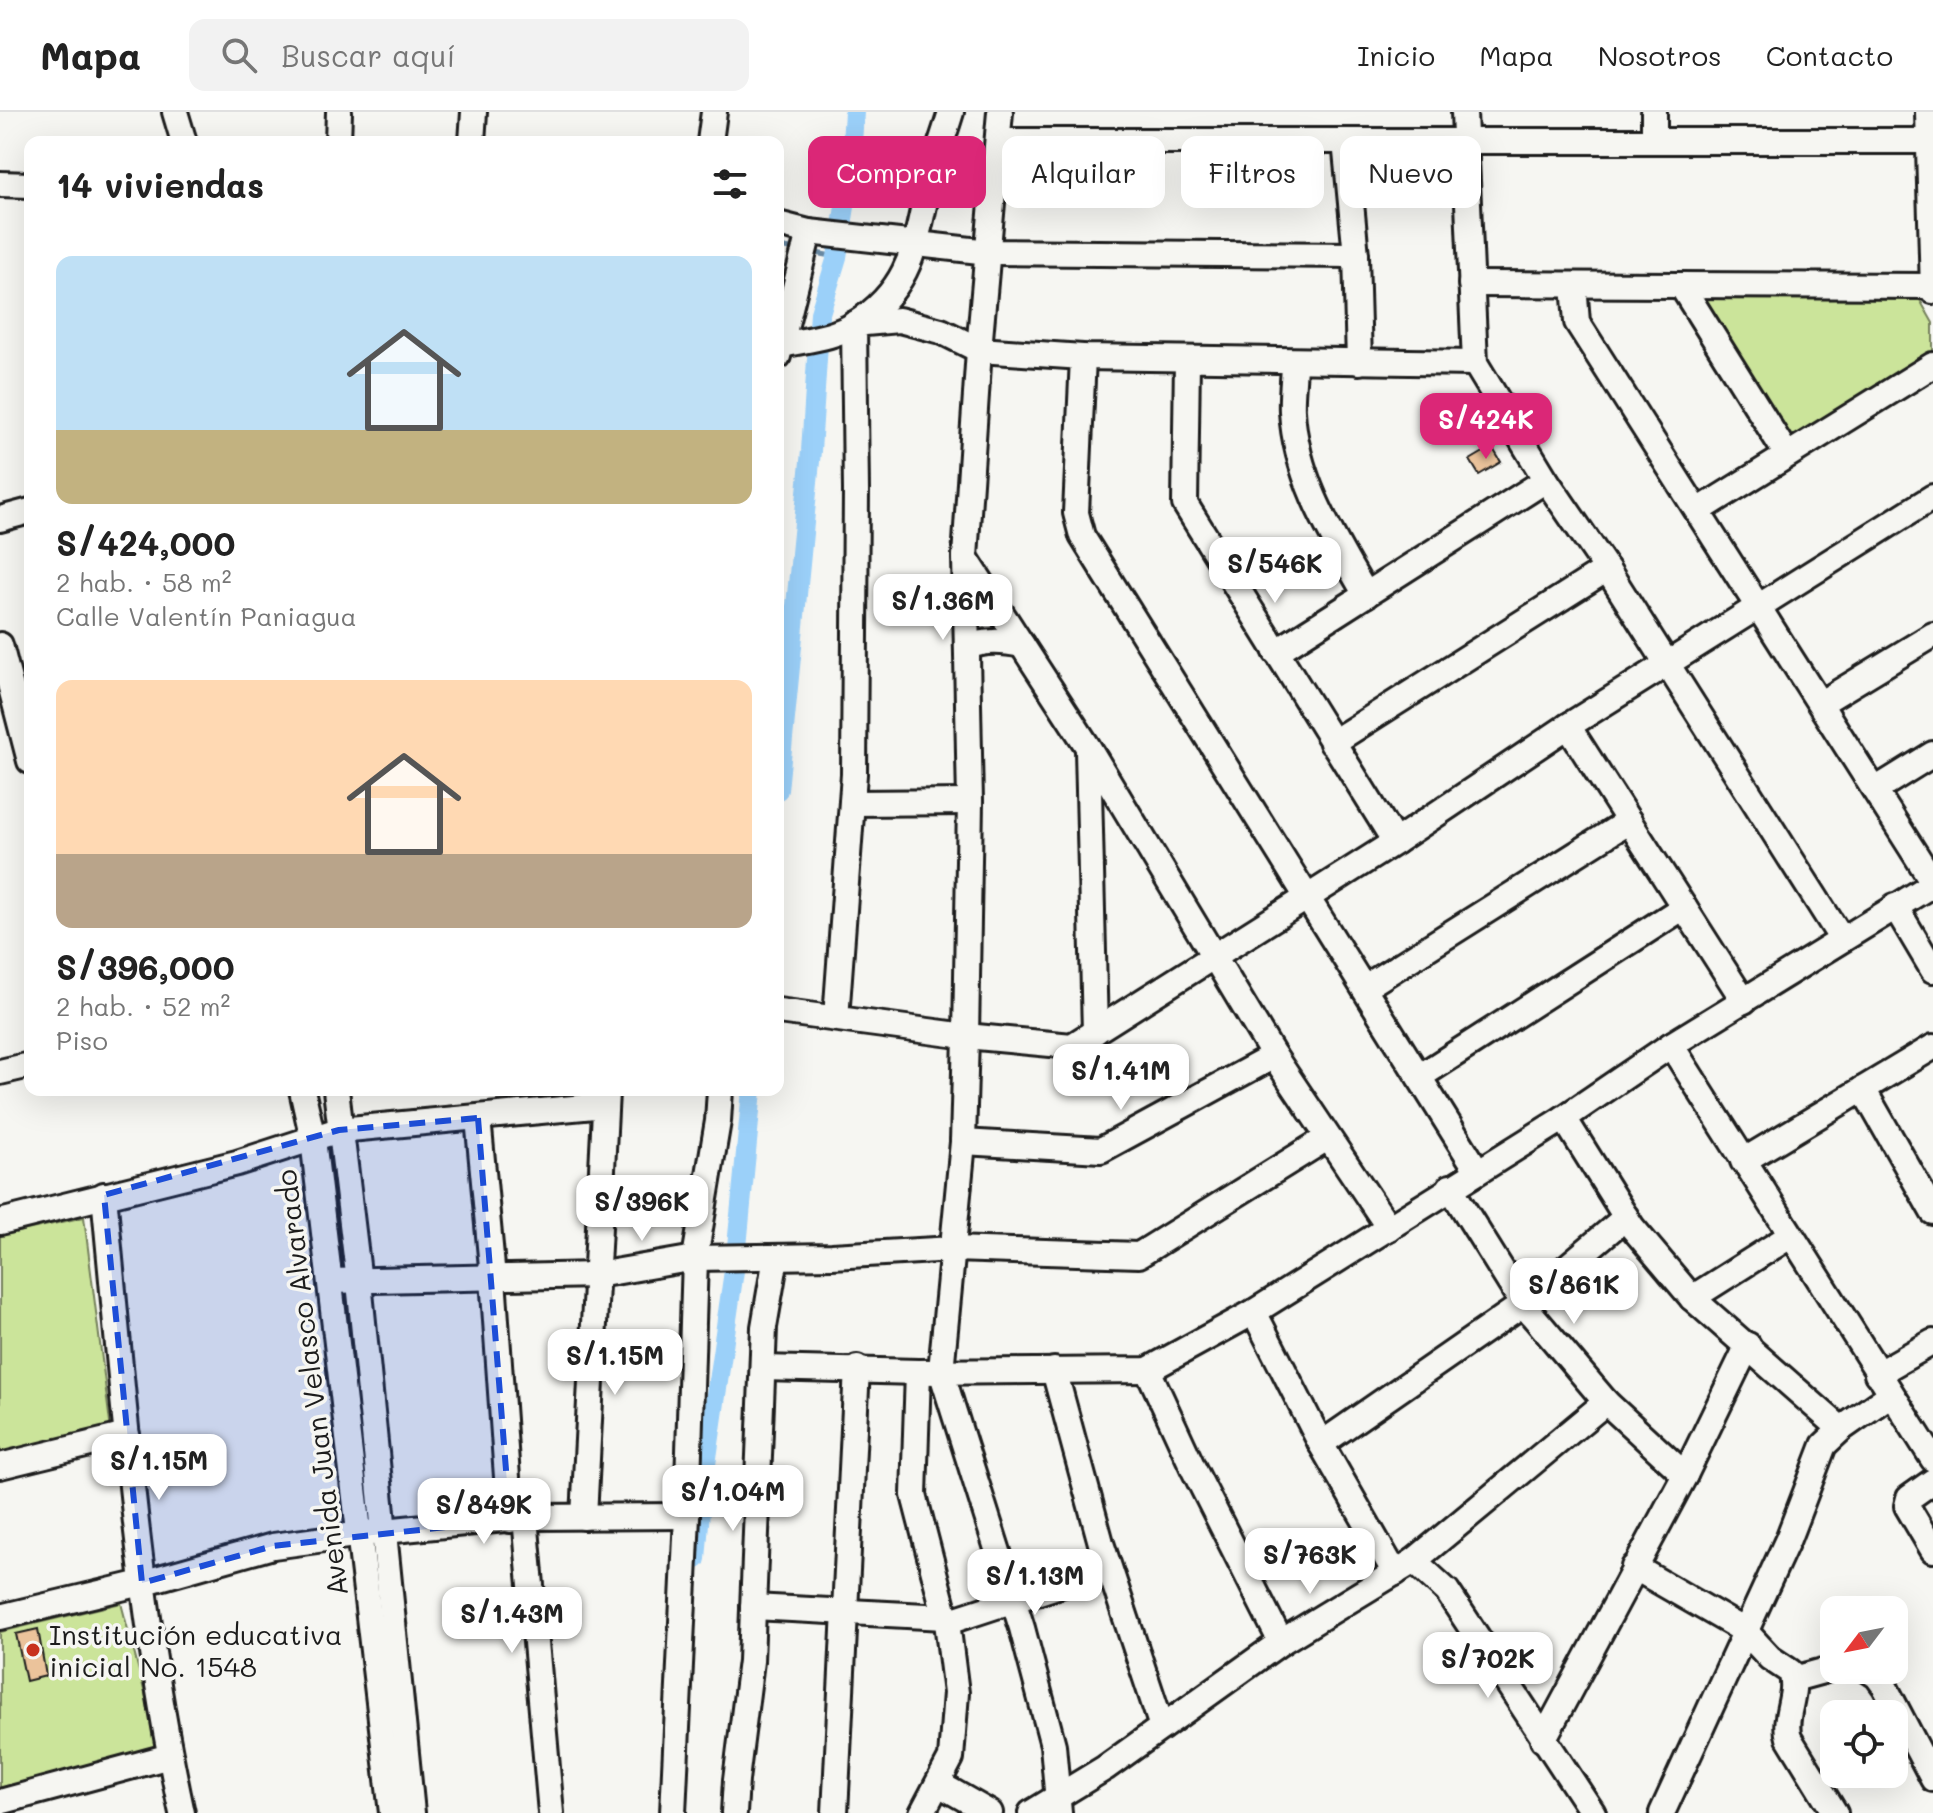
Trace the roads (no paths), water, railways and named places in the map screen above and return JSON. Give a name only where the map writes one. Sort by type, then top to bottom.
[{"type":"street","points":[[175,112],[182,136]]},
{"type":"street","points":[[338,136],[339,112]]},
{"type":"street","points":[[472,136],[474,112]]},
{"type":"street","points":[[711,136],[714,112]]},
{"type":"street","points":[[854,324],[885,299],[908,267],[916,245],[932,171],[951,112]]},
{"type":"street","points":[[922,1813],[951,1758],[956,1693],[946,1619],[914,1495],[930,1371],[953,1249],[963,1142],[970,802],[965,557],[1000,112]]},
{"type":"street","points":[[1464,112],[1464,136]]},
{"type":"street","points":[[1654,112],[1654,141]]},
{"type":"street","points":[[1471,284],[1932,288],[1928,112]]},
{"type":"street","points":[[999,141],[1340,141]]},
{"type":"street","points":[[1481,141],[1931,141]]},
{"type":"street","points":[[0,184],[24,185]]},
{"type":"street","points":[[1351,208],[1359,362]]},
{"type":"street","points":[[1467,208],[1475,363],[1546,480],[1607,569],[1841,938]]},
{"type":"street","points":[[784,226],[809,232],[989,252],[1356,255]]},
{"type":"street","points":[[784,344],[809,232]]},
{"type":"street","points":[[763,1368],[1148,1370],[1254,1312],[1564,1118],[1671,1045],[1933,883],[1577,322],[1574,285]]},
{"type":"street","points":[[1681,285],[1787,455]]},
{"type":"street","points":[[784,348],[854,324],[899,320],[941,331],[979,350],[1187,360],[1475,363]]},
{"type":"street","points":[[836,1018],[852,803],[856,593],[854,324]]},
{"type":"street","points":[[1083,357],[1077,526],[1477,1170]]},
{"type":"street","points":[[1187,360],[1185,504],[1395,842]]},
{"type":"street","points":[[1294,361],[1292,411],[1306,479],[1322,519],[1366,595]]},
{"type":"street","points":[[1698,511],[1933,365]]},
{"type":"street","points":[[1276,652],[1546,480]]},
{"type":"street","points":[[784,1012],[966,1036],[1072,1046],[1395,842],[1568,726],[1933,497]]},
{"type":"street","points":[[0,519],[24,513]]},
{"type":"street","points":[[965,557],[1088,747],[1274,1056],[1389,1228]]},
{"type":"street","points":[[1332,743],[1607,569]]},
{"type":"street","points":[[1821,703],[1933,635]]},
{"type":"street","points":[[967,647],[982,641],[1022,645]]},
{"type":"street","points":[[0,645],[13,677],[24,731]]},
{"type":"street","points":[[1568,726],[1744,1001]]},
{"type":"street","points":[[1088,747],[1095,1032]]},
{"type":"street","points":[[1875,790],[1933,754]]},
{"type":"street","points":[[852,803],[970,802]]},
{"type":"street","points":[[1364,988],[1629,821]]},
{"type":"street","points":[[1895,906],[1933,970]]},
{"type":"street","points":[[1419,1077],[1684,907]]},
{"type":"street","points":[[1671,1045],[1933,1459]]},
{"type":"street","points":[[1743,1161],[1933,1047]]},
{"type":"street","points":[[963,1142],[1101,1150],[1274,1056]]},
{"type":"street","points":[[0,1072],[24,1066]]},
{"type":"street","points":[[1863,1089],[1933,1212]]},
{"type":"street","name":"Avenida Juan Velasco Alvarado","points":[[303,1096],[313,1139],[392,1813]]},
{"type":"street","points":[[336,1096],[359,1282],[412,1813]]},
{"type":"street","points":[[673,1813],[695,1258],[720,1096]]},
{"type":"street","points":[[0,1222],[237,1163],[339,1130],[478,1118],[606,1098],[584,1517]]},
{"type":"street","points":[[478,1118],[551,1813]]},
{"type":"street","points":[[1564,1118],[1626,1217],[1692,1298],[1841,1429]]},
{"type":"street","points":[[330,1281],[597,1275],[695,1258],[953,1249],[1139,1255],[1327,1138]]},
{"type":"street","points":[[1450,1187],[1523,1304],[1606,1402],[1685,1475]]},
{"type":"street","points":[[104,1195],[142,1583],[182,1813]]},
{"type":"street","points":[[1321,1444],[1523,1304],[1626,1217]]},
{"type":"street","points":[[1692,1298],[1790,1236]]},
{"type":"street","points":[[734,1813],[751,1661],[764,1327],[776,1257]]},
{"type":"street","points":[[1254,1312],[1321,1444],[1404,1567],[1447,1591],[1593,1813]]},
{"type":"street","points":[[1663,1813],[1788,1539],[1824,1445],[1884,1384],[1933,1342]]},
{"type":"street","points":[[1543,1740],[1685,1475],[1748,1345]]},
{"type":"street","points":[[835,1813],[857,1368]]},
{"type":"street","points":[[1054,1370],[1109,1569],[1162,1727]]},
{"type":"street","points":[[1148,1370],[1194,1470],[1281,1642]]},
{"type":"street","points":[[930,1371],[1013,1599],[1053,1745],[1059,1803]]},
{"type":"street","points":[[1031,1813],[1059,1803],[1281,1642],[1404,1567],[1606,1402]]},
{"type":"street","points":[[0,1466],[127,1435]]},
{"type":"street","points":[[1933,1481],[1909,1498],[1907,1506],[1933,1550]]},
{"type":"street","points":[[0,1617],[142,1583],[273,1546],[518,1518],[687,1516]]},
{"type":"street","points":[[1634,1567],[1745,1631],[1770,1658],[1791,1672],[1794,1679],[1785,1724],[1789,1738],[1835,1813]]},
{"type":"street","points":[[753,1607],[946,1619],[1109,1569]]},
{"type":"street","points":[[1794,1679],[1820,1672]]},
{"type":"street","points":[[1883,1684],[1933,1779]]},
{"type":"street","points":[[0,1802],[170,1756]]},
{"type":"street","points":[[939,1784],[990,1813]]},
{"type":"waterway","points":[[784,728],[811,451],[820,313],[837,257],[850,175],[854,112]]},
{"type":"waterway","points":[[784,248],[797,250]]},
{"type":"waterway","points":[[811,252],[837,257]]},
{"type":"waterway","points":[[696,1559],[701,1499],[736,1257],[751,1096]]},
{"type":"place","name":"Institución educativa inicial No. 1548","points":[[33,1650]]}]
